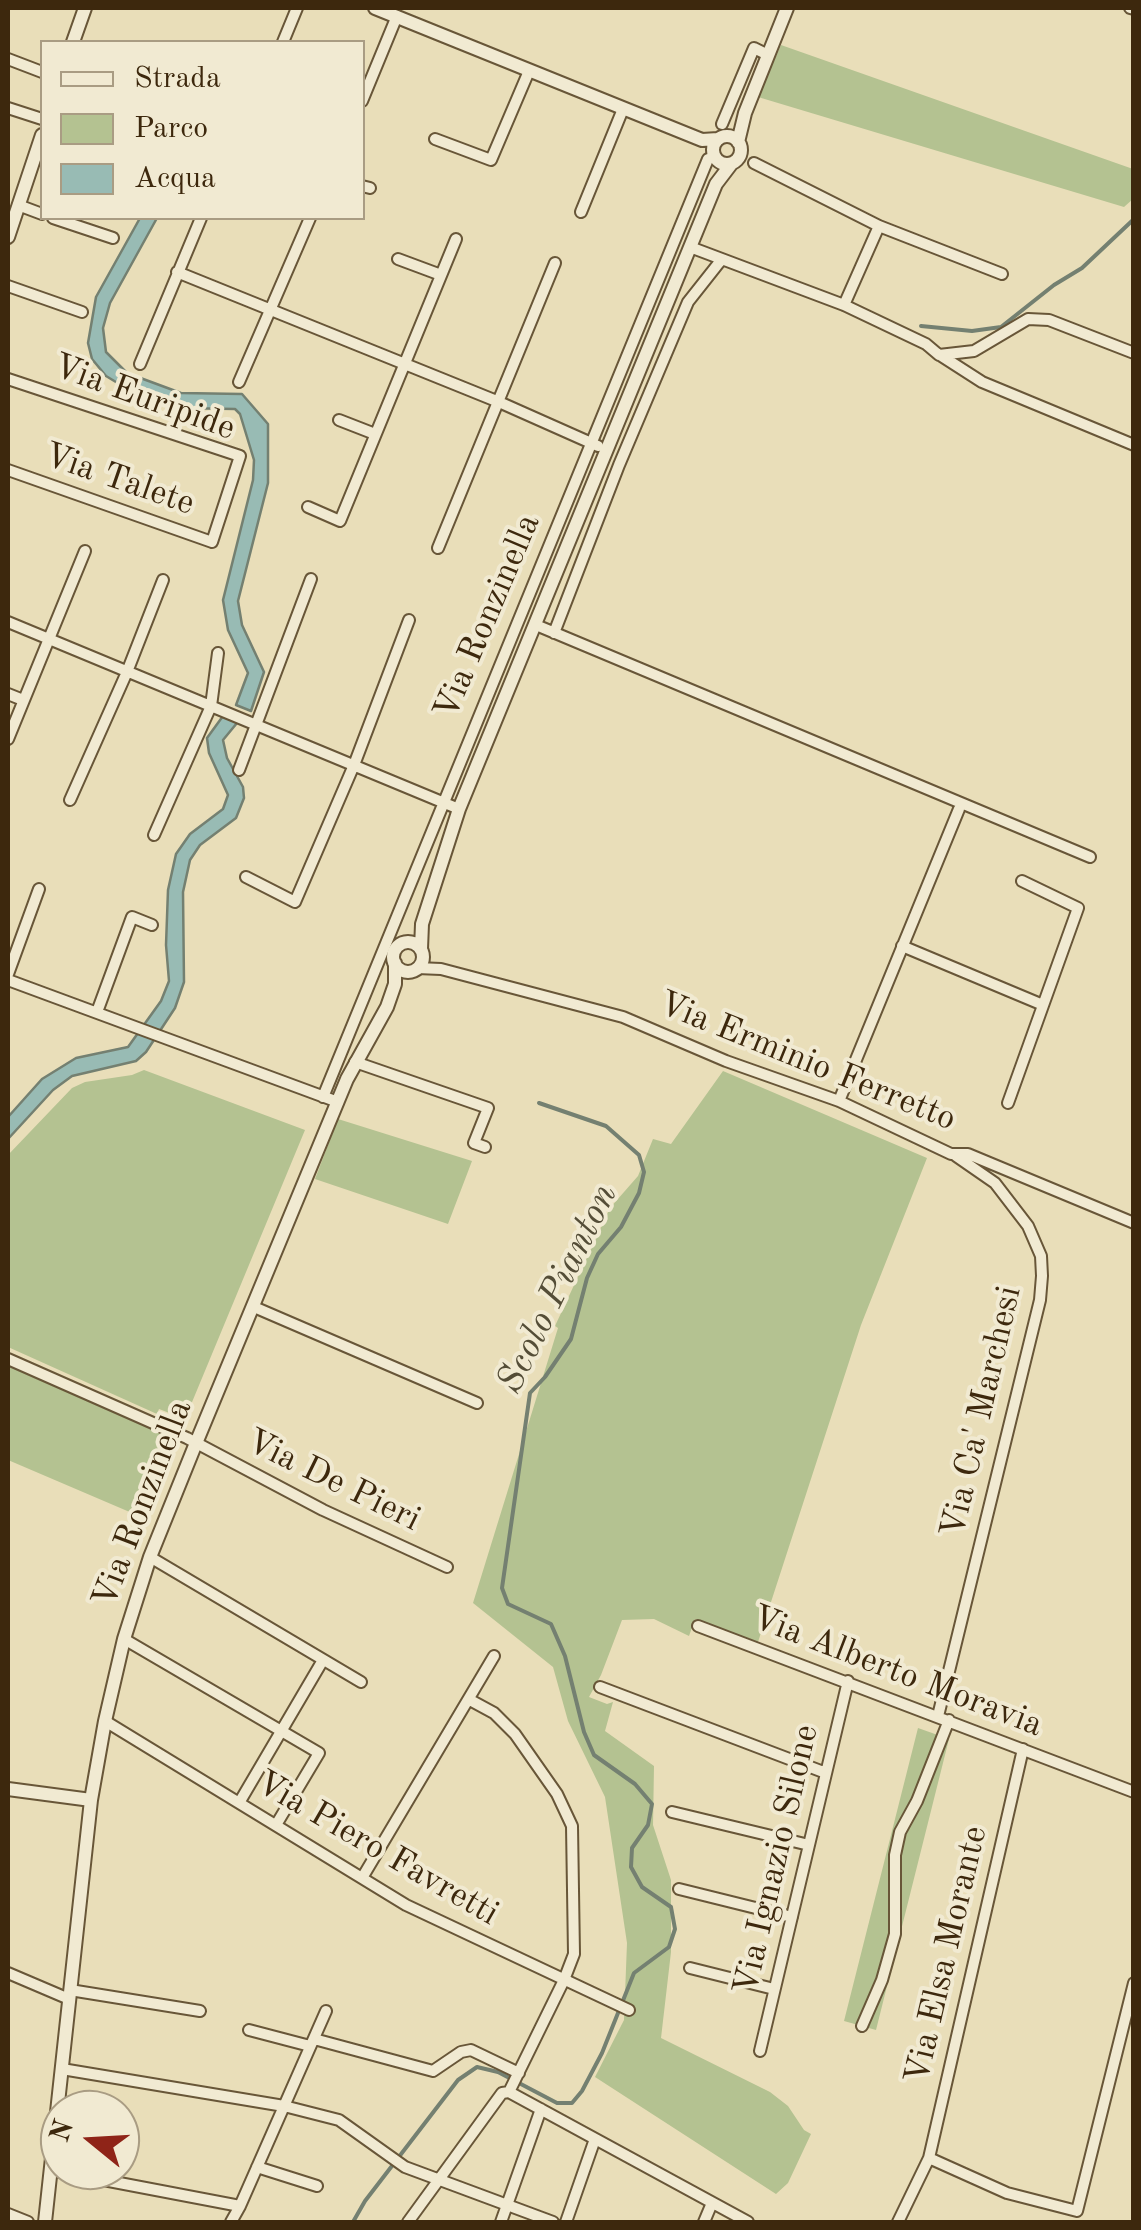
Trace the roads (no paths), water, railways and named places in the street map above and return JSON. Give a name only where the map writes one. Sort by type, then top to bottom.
[{"type":"street","points":[[74,40],[85,8]]},
{"type":"street","points":[[284,40],[298,8]]},
{"type":"street","points":[[375,8],[702,140],[716,145],[731,137],[738,142]]},
{"type":"street","name":"Via Ronzinella","points":[[60,2090],[90,1800],[124,1639],[150,1557],[355,1062],[401,980],[422,961],[420,934],[459,809],[716,184],[740,154],[738,142],[745,113],[788,8]]},
{"type":"street","points":[[365,93],[397,16]]},
{"type":"street","name":"Via Ronzinella","points":[[323,1097],[754,48],[768,55]]},
{"type":"street","points":[[8,59],[40,71]]},
{"type":"street","points":[[435,139],[491,160],[529,71]]},
{"type":"street","points":[[8,108],[40,119]]},
{"type":"street","points":[[581,212],[624,109]]},
{"type":"street","name":"Via Ronzinella","points":[[716,184],[716,145],[745,113]]},
{"type":"street","points":[[8,237],[40,141]]},
{"type":"street","points":[[716,145],[722,163],[732,162]]},
{"type":"street","points":[[754,163],[879,226],[1002,274]]},
{"type":"street","points":[[18,206],[40,213]]},
{"type":"street","points":[[59,220],[113,238]]},
{"type":"street","points":[[140,364],[199,220]]},
{"type":"street","points":[[239,382],[309,220]]},
{"type":"street","points":[[844,305],[879,226]]},
{"type":"street","points":[[308,507],[340,520],[456,240]]},
{"type":"street","points":[[690,247],[844,305],[926,344],[982,382],[1134,444]]},
{"type":"street","points":[[398,259],[441,275]]},
{"type":"street","points":[[554,632],[618,466],[688,302],[722,259]]},
{"type":"street","points":[[438,548],[555,263]]},
{"type":"street","points":[[177,272],[608,450]]},
{"type":"street","points":[[8,286],[82,312]]},
{"type":"street","points":[[939,355],[974,351],[1028,319],[1048,320],[1134,353]]},
{"type":"street","name":"Via Euripide","points":[[8,379],[240,456],[212,542]]},
{"type":"street","points":[[339,420],[375,434]]},
{"type":"street","name":"Via Talete","points":[[8,470],[212,542]]},
{"type":"street","points":[[8,739],[85,551]]},
{"type":"street","points":[[239,770],[311,578]]},
{"type":"street","points":[[70,800],[163,580]]},
{"type":"street","points":[[246,878],[295,902],[354,765],[409,620]]},
{"type":"street","points":[[8,622],[459,809]]},
{"type":"street","name":"Via Ronzinella","points":[[536,625],[1090,858]]},
{"type":"street","points":[[154,834],[211,706],[218,652]]},
{"type":"street","points":[[8,694],[24,700]]},
{"type":"street","points":[[839,1100],[959,809]]},
{"type":"street","points":[[1008,1104],[1078,908],[1022,881]]},
{"type":"street","points":[[39,889],[8,977],[338,1102]]},
{"type":"street","name":"Via Ronzinella","points":[[390,1000],[396,974],[395,952],[426,915]]},
{"type":"street","points":[[97,1012],[132,917],[152,924]]},
{"type":"street","points":[[401,944],[412,942],[422,951]]},
{"type":"street","points":[[902,946],[1044,1004]]},
{"type":"street","name":"Via Erminio Ferretto","points":[[422,951],[430,962],[453,972]]},
{"type":"street","points":[[395,962],[400,969],[414,970]]},
{"type":"street","name":"Via Erminio Ferretto","points":[[414,970],[429,966],[623,1017],[726,1061],[839,1100],[950,1154],[968,1154],[1134,1223]]},
{"type":"street","points":[[355,1062],[488,1108],[474,1143],[485,1147]]},
{"type":"street","name":"Via Ca' Marchesi","points":[[862,2026],[882,1980],[895,1934],[895,1855],[900,1832],[917,1802],[943,1718],[1040,1300],[1041,1256],[1028,1226],[995,1183],[950,1154]]},
{"type":"street","points":[[254,1307],[476,1403]]},
{"type":"street","name":"Via De Pieri","points":[[8,1359],[196,1442],[323,1510],[447,1566]]},
{"type":"street","points":[[150,1557],[361,1682]]},
{"type":"street","name":"Via Alberto Moravia","points":[[698,1626],[1134,1792]]},
{"type":"street","points":[[124,1639],[319,1752],[276,1826]]},
{"type":"street","points":[[362,1878],[494,1656]]},
{"type":"street","points":[[238,1802],[323,1660]]},
{"type":"street","name":"Via Ignazio Silone","points":[[760,2051],[848,1682]]},
{"type":"street","points":[[600,1687],[826,1773]]},
{"type":"street","points":[[408,2222],[502,2093],[510,2090],[574,1954],[572,1826],[557,1794],[515,1734],[494,1713],[470,1700]]},
{"type":"street","name":"Via Piero Favretti","points":[[104,1721],[406,1905],[629,2010]]},
{"type":"street","name":"Via Elsa Morante","points":[[898,2222],[929,2158],[1023,1749]]},
{"type":"street","points":[[8,1789],[90,1800]]},
{"type":"street","points":[[672,1812],[809,1845]]},
{"type":"street","points":[[679,1889],[792,1916]]},
{"type":"street","points":[[690,1968],[774,1990]]},
{"type":"street","points":[[8,1973],[70,1994],[200,2011]]},
{"type":"street","points":[[929,2158],[1007,2192],[1078,2211],[1134,1984]]},
{"type":"street","points":[[231,2222],[326,2010]]},
{"type":"street","points":[[248,2030],[433,2071],[461,2052],[471,2050],[518,2075]]},
{"type":"street","points":[[62,2069],[284,2106],[339,2120],[405,2166],[544,2221]]},
{"type":"street","points":[[510,2090],[748,2222]]},
{"type":"street","points":[[501,2222],[541,2109]]},
{"type":"street","points":[[566,2222],[595,2139]]},
{"type":"street","points":[[257,2167],[317,2186]]},
{"type":"street","points":[[140,2187],[240,2206]]},
{"type":"street","name":"Via Ronzinella","points":[[49,2222],[50,2190]]},
{"type":"street","points":[[704,2222],[712,2203]]},
{"type":"street","points":[[8,2214],[28,2222]]},
{"type":"water","points":[[139,220],[156,220],[110,303],[103,328],[106,352],[127,373],[181,393],[242,394],[268,424],[268,483],[238,601],[242,625],[264,672],[251,711],[236,705],[248,673],[228,630],[223,600],[253,480],[254,460],[240,414],[235,409],[178,408],[139,396],[106,376],[92,359],[88,343],[96,297]]},
{"type":"water","points":[[223,716],[237,723],[223,740],[244,798],[236,818],[200,845],[190,860],[183,892],[184,982],[175,1008],[136,1061],[72,1076],[53,1090],[8,1139],[8,1117],[42,1079],[76,1058],[128,1047],[161,1001],[169,981],[168,890],[176,854],[190,834],[223,809],[228,795],[209,753],[207,738]]},
{"type":"waterway","name":"Scolo Pianton","points":[[921,326],[972,331],[1001,327],[1082,268],[1134,219]]},
{"type":"waterway","name":"Scolo Pianton","points":[[353,2222],[458,2080],[477,2067],[498,2072],[557,2103],[572,2103],[602,2053],[634,1973],[669,1947],[675,1929],[671,1907],[642,1887],[631,1867],[632,1848],[648,1825],[652,1804],[635,1784],[594,1755],[584,1732],[565,1656],[551,1624],[508,1604],[502,1588],[530,1393],[571,1339],[587,1278],[598,1254],[621,1227],[639,1193],[644,1172],[639,1155],[606,1126],[539,1103]]}]
